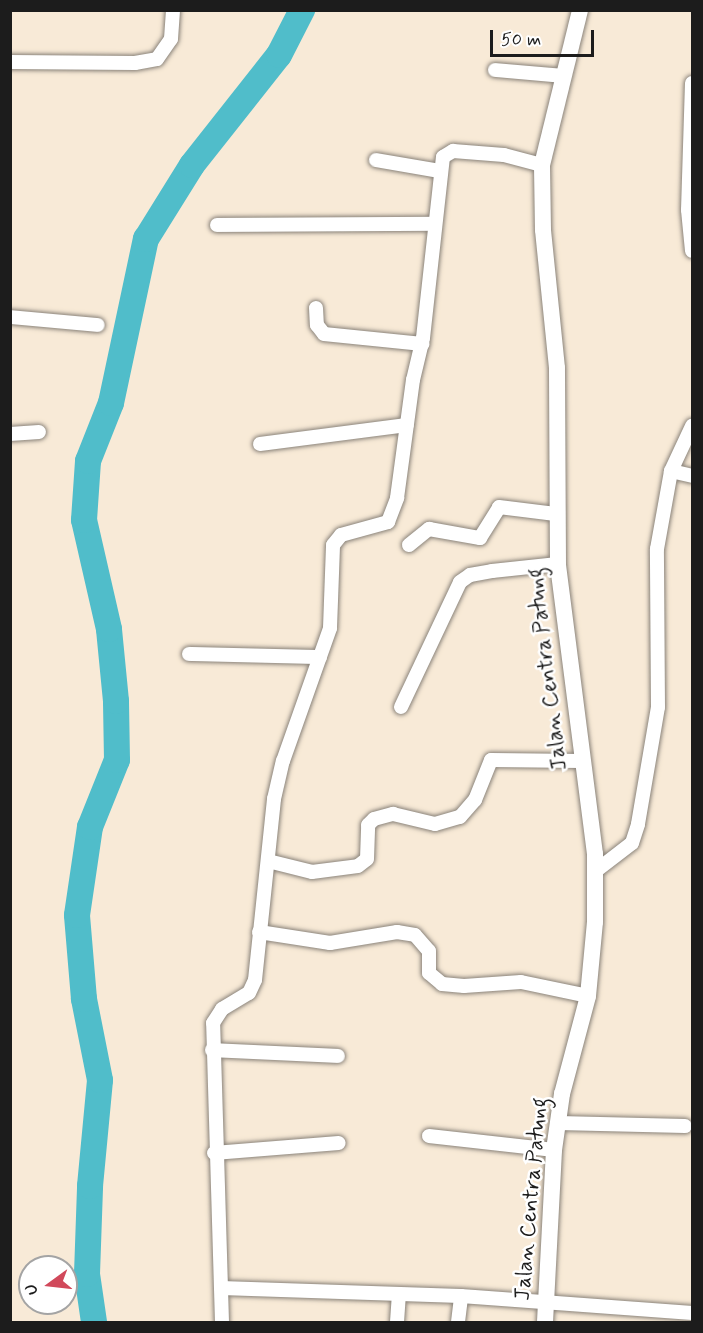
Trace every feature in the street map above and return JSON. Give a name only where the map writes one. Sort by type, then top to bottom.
[{"type":"street","points":[[10,62],[135,63],[157,59],[171,39],[173,10]]},
{"type":"street","name":"Jalan Centra Patung","points":[[545,1323],[554,1150],[588,996],[597,870],[581,761],[558,564],[557,368],[545,259],[542,165],[580,10]]},
{"type":"street","points":[[495,70],[563,76]]},
{"type":"street","points":[[692,89],[688,210],[693,251]]},
{"type":"street","points":[[222,1323],[212,1050],[218,1012],[253,989],[274,799],[283,760],[320,657],[333,602],[333,545],[341,535],[388,522],[397,498],[407,425],[422,344],[443,157],[453,152],[504,154],[542,165]]},
{"type":"street","points":[[376,160],[440,171]]},
{"type":"street","points":[[217,225],[434,224]]},
{"type":"street","points":[[316,308],[316,323],[324,334],[422,344]]},
{"type":"street","points":[[10,317],[98,325]]},
{"type":"street","points":[[260,444],[407,425]]},
{"type":"street","points":[[597,870],[632,843],[651,767],[658,707],[654,569],[671,471],[693,426]]},
{"type":"street","points":[[10,434],[39,432]]},
{"type":"street","points":[[671,471],[693,476]]},
{"type":"street","points":[[408,545],[429,529],[480,538],[498,507],[556,514]]},
{"type":"street","points":[[401,707],[460,582],[470,575],[558,564]]},
{"type":"street","points":[[189,654],[320,657]]},
{"type":"street","points":[[268,861],[312,872],[358,866],[367,859],[368,825],[374,819],[393,814],[435,824],[460,817],[475,800],[491,760],[581,761]]},
{"type":"street","points":[[259,932],[330,943],[397,932],[415,935],[429,951],[429,973],[442,984],[464,987],[521,982],[588,996]]},
{"type":"street","points":[[212,1050],[338,1056]]},
{"type":"street","points":[[558,1124],[685,1126]]},
{"type":"street","points":[[429,1136],[554,1150]]},
{"type":"street","points":[[214,1153],[339,1143]]},
{"type":"street","points":[[221,1288],[461,1296],[693,1312]]},
{"type":"street","points":[[397,1323],[399,1294]]},
{"type":"street","points":[[458,1323],[461,1296]]},
{"type":"waterway","points":[[94,1322],[87,1274],[90,1186],[100,1080],[84,999],[77,915],[90,827],[117,760],[116,701],[109,629],[84,520],[88,461],[111,403],[146,239],[192,165],[279,55],[302,10]]}]
